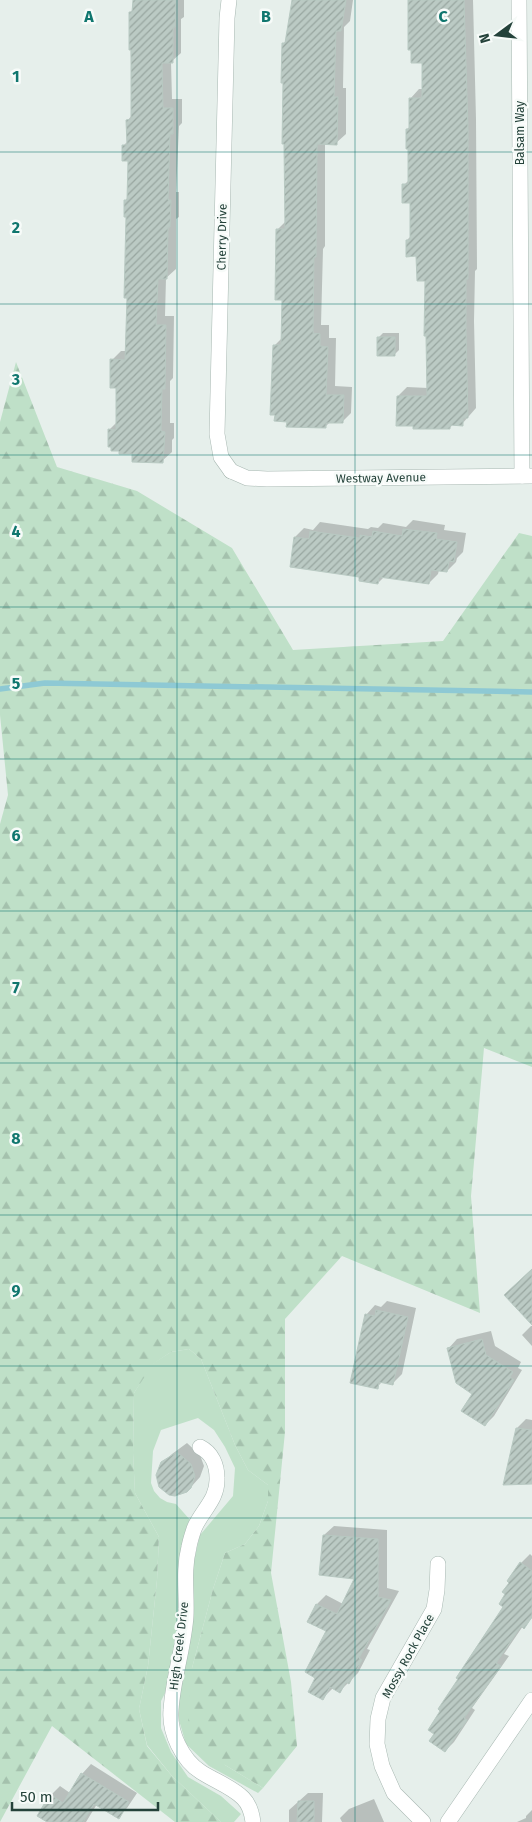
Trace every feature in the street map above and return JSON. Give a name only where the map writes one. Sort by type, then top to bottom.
[{"type":"street","name":"Cherry Drive","points":[[229,0],[227,18],[217,434],[221,457],[231,471]]},
{"type":"street","name":"Balsam Way","points":[[519,0],[526,193],[527,476]]},
{"type":"street","name":"Westway Avenue","points":[[231,471],[247,478],[267,479],[527,476]]},
{"type":"street","name":"High Creek Drive","points":[[200,1447],[208,1451],[214,1462],[217,1479],[215,1494],[194,1528],[188,1550],[186,1615],[171,1711],[172,1727],[176,1741],[183,1753],[199,1771],[244,1799],[252,1812],[253,1822]]},
{"type":"street","name":"Mossy Rock Place","points":[[423,1822],[394,1792],[382,1766],[377,1744],[378,1719],[383,1698],[434,1609],[438,1564]]},
{"type":"street","points":[[448,1822],[532,1700]]},
{"type":"green space","points":[[16,362],[57,467],[137,491],[232,548],[293,650],[443,641],[519,533],[532,536],[532,1067],[484,1048],[471,1196],[480,1313],[342,1256],[285,1319],[285,1432],[271,1573],[291,1682],[297,1746],[263,1788],[225,1765],[197,1743],[188,1720],[192,1668],[213,1589],[225,1553],[245,1544],[259,1526],[268,1501],[268,1485],[248,1470],[235,1445],[201,1359],[189,1349],[171,1352],[153,1364],[134,1393],[133,1453],[135,1493],[159,1537],[157,1580],[148,1666],[139,1709],[147,1746],[172,1776],[221,1822],[175,1822],[52,1726],[0,1822],[0,824],[8,795],[0,715],[0,422]]},
{"type":"green space","points":[[189,1349],[201,1359],[235,1445],[248,1470],[268,1485],[268,1501],[259,1526],[245,1544],[225,1553],[213,1589],[192,1668],[225,1765],[263,1788],[258,1793],[209,1766],[186,1744],[178,1717],[192,1569],[200,1535],[233,1496],[235,1468],[214,1430],[198,1418],[161,1430],[153,1451],[151,1483],[154,1491],[160,1498],[176,1504],[191,1521],[169,1685],[161,1701],[161,1728],[171,1752],[188,1777],[221,1796],[241,1814],[234,1822],[221,1822],[172,1776],[147,1745],[139,1709],[148,1666],[157,1580],[159,1537],[135,1493],[133,1453],[134,1393],[152,1364],[171,1352]]},
{"type":"building","points":[[133,0],[176,0],[175,27],[173,27],[173,63],[162,63],[163,108],[173,108],[173,134],[170,134],[168,200],[171,200],[170,227],[168,227],[167,279],[158,279],[156,325],[166,325],[165,389],[162,389],[161,431],[165,432],[163,463],[132,462],[132,454],[119,454],[119,451],[111,451],[111,447],[108,447],[108,429],[116,430],[116,388],[110,388],[110,359],[125,360],[127,298],[124,298],[126,217],[124,217],[124,200],[127,200],[128,161],[122,161],[122,145],[127,145],[126,120],[131,119],[129,12],[132,12]]},
{"type":"building","points":[[292,0],[346,0],[341,31],[336,31],[334,97],[338,97],[337,145],[317,144],[313,333],[320,334],[320,346],[328,347],[326,395],[344,395],[343,423],[326,423],[326,428],[286,427],[287,422],[274,421],[275,415],[270,415],[273,345],[281,345],[282,300],[275,300],[276,229],[285,229],[284,144],[282,144],[283,83],[281,83],[282,43],[285,43]]},
{"type":"building","points":[[408,0],[464,0],[468,129],[466,331],[468,418],[463,418],[463,426],[450,425],[450,429],[413,429],[413,426],[396,426],[397,396],[427,396],[426,336],[424,336],[425,281],[417,281],[416,256],[406,257],[406,240],[410,240],[410,203],[402,203],[402,184],[408,184],[406,129],[409,129],[409,98],[422,98],[422,63],[411,63],[411,50],[408,50]]},
{"type":"building","points":[[377,337],[395,337],[395,356],[377,356]]},
{"type":"building","points":[[403,529],[437,533],[436,539],[457,542],[454,562],[449,561],[447,572],[431,570],[429,584],[379,577],[378,584],[359,581],[359,577],[290,567],[294,537],[309,539],[310,531],[360,538],[360,535],[372,537],[373,531],[402,536]]},
{"type":"building","points":[[532,1269],[532,1325],[504,1295]]},
{"type":"building","points":[[376,1310],[408,1317],[393,1385],[379,1382],[378,1389],[350,1383],[365,1314],[375,1316]]},
{"type":"building","points":[[482,1339],[486,1355],[513,1372],[510,1377],[514,1380],[485,1426],[461,1411],[472,1394],[456,1383],[447,1348]]},
{"type":"building","points":[[516,1428],[532,1430],[532,1484],[503,1485]]},
{"type":"building","points":[[177,1452],[191,1464],[195,1476],[191,1488],[187,1492],[175,1496],[169,1495],[159,1487],[156,1475],[161,1462]]},
{"type":"building","points":[[323,1535],[378,1539],[378,1597],[391,1600],[359,1658],[362,1660],[349,1684],[346,1682],[340,1693],[330,1687],[323,1700],[308,1692],[315,1678],[305,1672],[326,1631],[307,1622],[316,1604],[337,1614],[354,1579],[319,1575]]},
{"type":"building","points":[[520,1562],[532,1571],[532,1617],[524,1629],[521,1626],[496,1663],[501,1666],[464,1718],[467,1720],[445,1752],[429,1741],[434,1734],[428,1730],[440,1711],[438,1709],[458,1679],[456,1678],[503,1607],[499,1604],[505,1594],[502,1592]]},
{"type":"building","points":[[81,1773],[129,1802],[119,1819],[94,1804],[83,1822],[47,1822],[37,1816],[50,1794],[63,1803]]},
{"type":"building","points":[[298,1801],[314,1801],[314,1822],[297,1822]]},
{"type":"waterway","points":[[0,689],[45,683],[532,692]]}]
